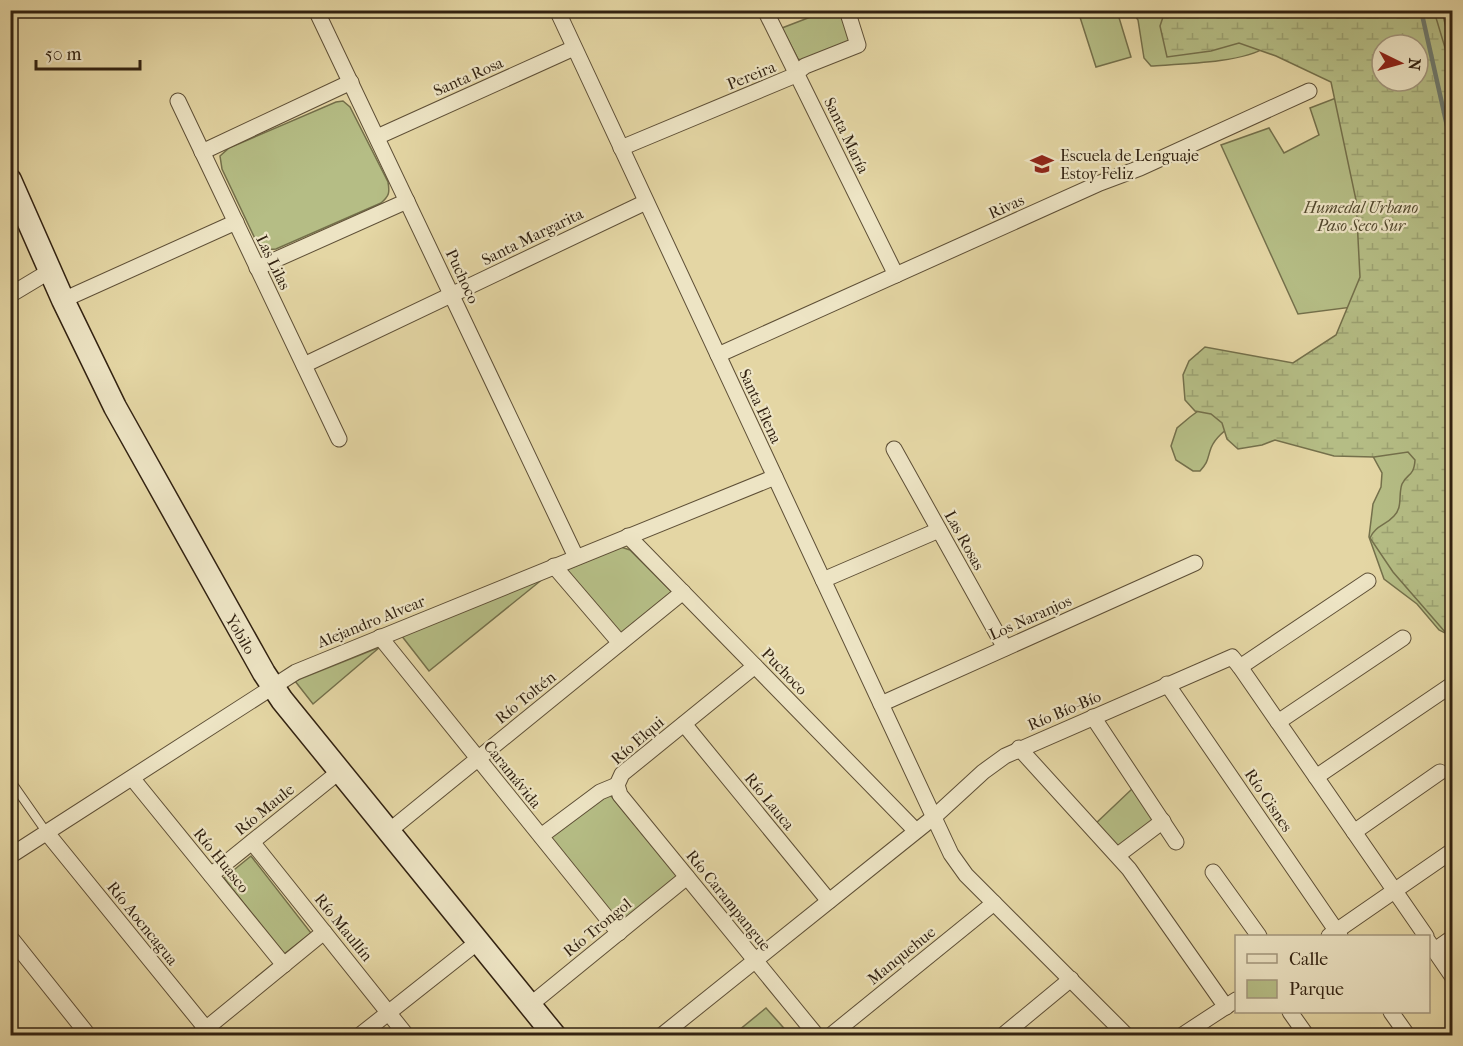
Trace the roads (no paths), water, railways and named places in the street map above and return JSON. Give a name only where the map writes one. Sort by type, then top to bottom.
[{"type":"main road","name":"Yobilo","points":[[10,180],[63,300],[127,428],[273,687],[555,1035]]},
{"type":"street","name":"Santa Elena","points":[[557,10],[934,817]]},
{"type":"street","name":"Santa María","points":[[765,10],[896,275]]},
{"type":"street","name":"Pereira","points":[[621,148],[791,77],[805,66],[858,45],[847,10]]},
{"type":"street","name":"Puchoco","points":[[322,12],[351,82],[576,557]]},
{"type":"street","name":"Santa Rosa","points":[[377,137],[574,48]]},
{"type":"street","points":[[202,152],[351,82]]},
{"type":"street","name":"Rivas","points":[[718,355],[1309,91]]},
{"type":"street","name":"Las Lilas","points":[[178,100],[339,439]]},
{"type":"street","points":[[257,268],[407,201]]},
{"type":"street","name":"Santa Margarita","points":[[304,365],[646,202]]},
{"type":"street","points":[[63,300],[236,222]]},
{"type":"street","points":[[10,296],[50,271]]},
{"type":"street","name":"Las Rosas","points":[[894,449],[1005,648]]},
{"type":"street","name":"Alejandro Alvear","points":[[10,856],[296,672],[775,477]]},
{"type":"street","points":[[823,580],[939,530]]},
{"type":"street","name":"Puchoco","points":[[628,536],[916,831]]},
{"type":"street","name":"Los Naranjos","points":[[881,704],[1195,562]]},
{"type":"street","points":[[554,566],[620,643]]},
{"type":"street","points":[[1368,580],[1240,667],[1425,935]]},
{"type":"street","name":"Río Toltén","points":[[389,831],[683,592]]},
{"type":"street","name":"Caramávida","points":[[380,637],[619,933]]},
{"type":"street","points":[[1278,722],[1403,638]]},
{"type":"street","name":"Río Bío-Bío","points":[[661,1035],[934,817],[983,772],[1005,756],[1228,658],[1235,659],[1240,667]]},
{"type":"street","name":"Río Elqui","points":[[541,836],[600,792],[617,785],[622,774],[755,666]]},
{"type":"street","name":"Río Cisnes","points":[[1167,684],[1335,935]]},
{"type":"street","points":[[1316,777],[1449,686]]},
{"type":"street","points":[[1093,717],[1176,842]]},
{"type":"street","name":"Río Lauca","points":[[684,724],[829,901]]},
{"type":"street","points":[[1019,748],[1118,855],[1231,1003],[1181,1035]]},
{"type":"street","name":"Río Maule","points":[[211,875],[340,771]]},
{"type":"street","points":[[1354,832],[1440,772]]},
{"type":"street","name":"Río Huasco","points":[[132,778],[284,965]]},
{"type":"street","name":"Río Carampangue","points":[[617,785],[620,795],[817,1035]]},
{"type":"street","points":[[934,817],[958,865],[1127,1035]]},
{"type":"street","points":[[1118,855],[1163,821]]},
{"type":"street","name":"Río Aocncagua","points":[[47,833],[205,1033]]},
{"type":"street","name":"Río Maullín","points":[[252,842],[407,1035]]},
{"type":"street","points":[[1335,935],[1394,890],[1452,851]]},
{"type":"street","points":[[1213,872],[1258,935]]},
{"type":"street","name":"Río Trongol","points":[[530,1005],[687,877]]},
{"type":"street","name":"Manquehue","points":[[830,1035],[994,903]]},
{"type":"street","points":[[205,1033],[324,932]]},
{"type":"street","points":[[10,938],[89,1035]]},
{"type":"street","points":[[1452,938],[1432,945],[1452,976]]},
{"type":"street","points":[[359,1035],[479,941]]},
{"type":"street","points":[[1002,1035],[1071,980]]},
{"type":"street","points":[[1291,1013],[1307,1035]]},
{"type":"street","points":[[1392,1013],[1408,1035]]},
{"type":"lane","points":[[10,780],[47,833]]},
{"type":"waterway","points":[[1421,10],[1452,148]]},
{"type":"place","name":"Escuela de Lenguaje Estoy Feliz","points":[[1042,164]]},
{"type":"park label","name":"Humedal Urbano Paso Seco Sur","points":[[1361,216]]}]
